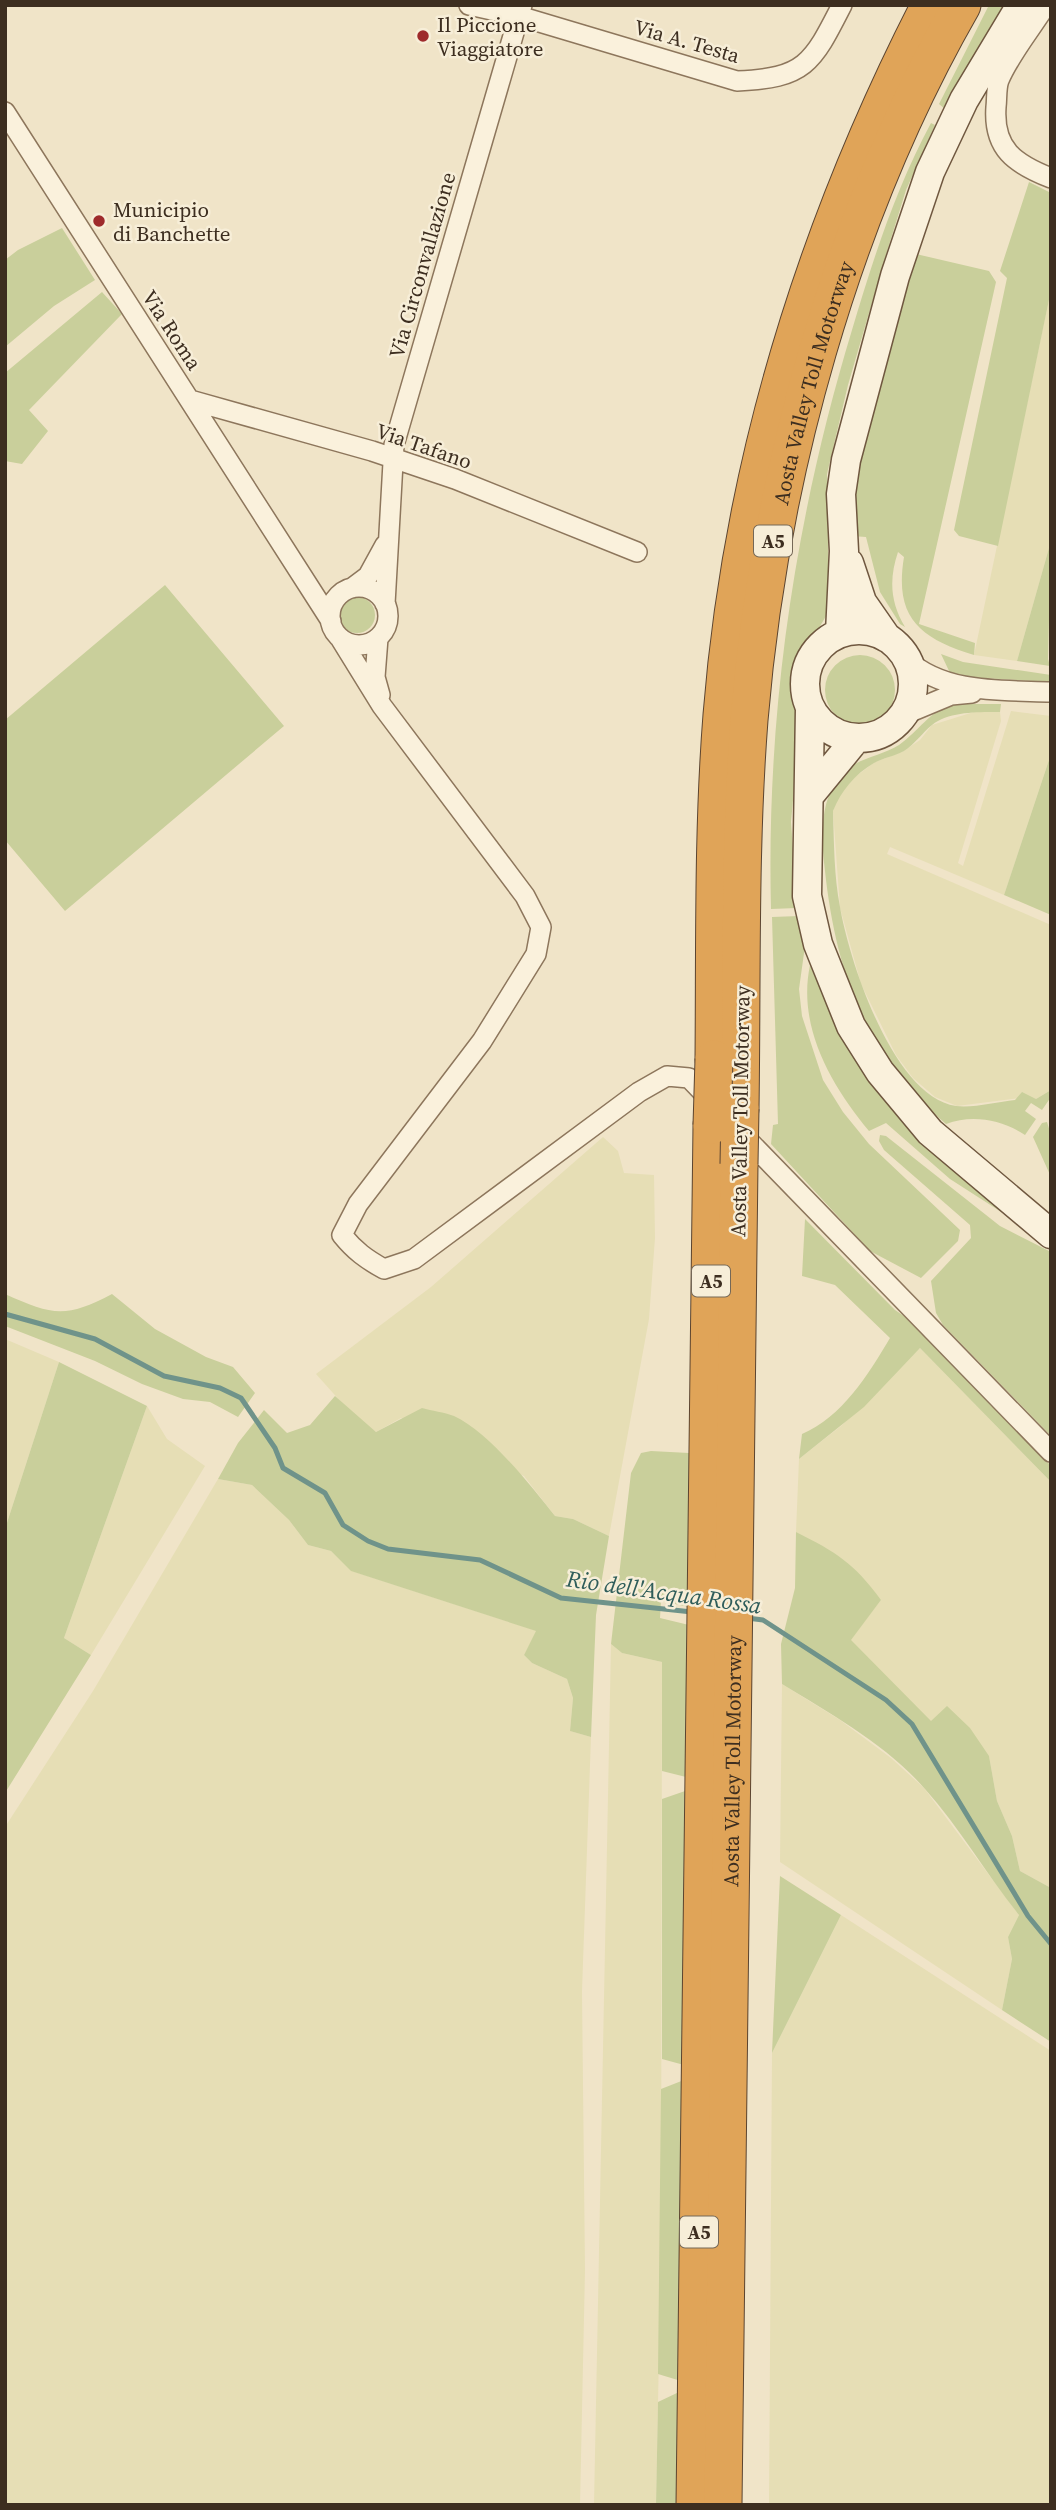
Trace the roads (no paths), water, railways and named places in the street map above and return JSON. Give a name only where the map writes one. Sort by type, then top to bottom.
[{"type":"highway","name":"Aosta Valley Toll Motorway","points":[[722,1451],[739,1164],[714,1059],[717,789],[731,627],[755,482],[794,333],[819,256],[876,116],[930,5]]},
{"type":"highway","name":"Aosta Valley Toll Motorway","points":[[723,2505],[711,2390],[726,1117],[749,719],[768,568],[809,383],[845,270],[900,132],[962,5]]},
{"type":"highway","name":"Aosta Valley Toll Motorway","points":[[695,2505],[711,2390]]},
{"type":"main road","points":[[840,633],[844,551],[841,494],[846,460],[895,276],[930,172],[964,100],[1021,5]]},
{"type":"main road","points":[[810,708],[828,729],[855,740],[879,735],[903,715],[912,693],[906,659],[887,638],[862,602],[844,551]]},
{"type":"main road","points":[[887,638],[862,630],[840,633],[820,647],[809,665],[805,688],[810,708],[807,896],[818,944],[851,1026],[880,1072],[930,1132],[1051,1234]]},
{"type":"main road","points":[[810,794],[855,740]]},
{"type":"street","name":"Via A. Testa","points":[[469,5],[521,11],[737,81],[773,79],[797,72],[824,40],[842,5]]},
{"type":"street","points":[[1046,5],[999,81],[996,119],[997,136],[1004,150],[1031,170],[1051,178]]},
{"type":"street","name":"Via Circonvallazione","points":[[385,604],[393,458],[409,390],[521,11]]},
{"type":"street","name":"Via Roma","points":[[7,118],[190,400],[382,706],[525,895],[541,927],[536,954],[482,1041],[347,1223],[342,1235],[359,1255],[384,1269],[414,1259],[654,1082],[667,1076],[689,1078],[1051,1452]]},
{"type":"street","name":"Via Tafano","points":[[190,400],[393,458],[637,552]]},
{"type":"street","name":"Via Circonvallazione","points":[[345,592],[368,576],[387,541]]},
{"type":"street","name":"Via Roma","points":[[298,573],[345,592]]},
{"type":"street","points":[[378,638],[355,644],[335,629],[330,611],[345,592],[371,590],[385,604],[387,622],[378,638],[375,677],[382,706]]},
{"type":"street","points":[[906,659],[920,672],[938,680],[997,690],[1051,692]]},
{"type":"street","points":[[903,715],[951,695],[997,690]]},
{"type":"waterway","name":"Rio dell'Acqua Rossa","points":[[5,1314],[95,1339],[164,1376],[220,1388],[241,1398],[275,1448],[283,1468],[325,1493],[343,1525],[368,1541],[388,1549],[480,1560],[561,1598],[692,1612]]},
{"type":"waterway","name":"Rio dell'Acqua Rossa","points":[[747,1618],[763,1620],[886,1700],[912,1724],[1028,1916],[1051,1944]]},
{"type":"place","name":"Il Piccione Viaggiatore","points":[[423,36]]},
{"type":"place","name":"Municipio di Banchette","points":[[99,221]]}]
